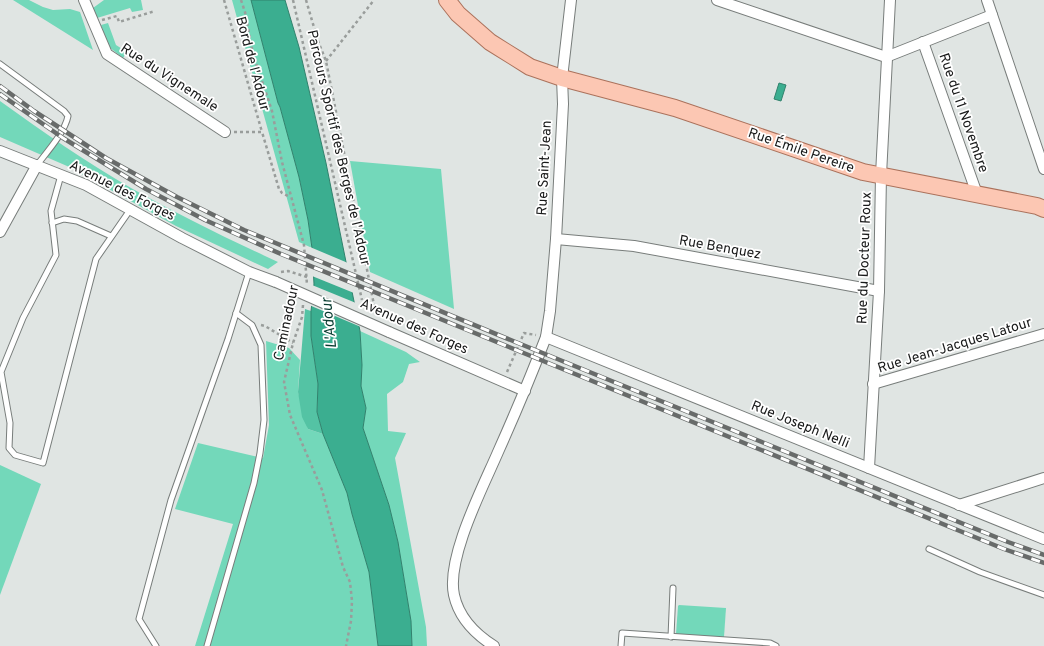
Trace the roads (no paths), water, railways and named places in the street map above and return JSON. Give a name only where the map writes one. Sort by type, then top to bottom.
[{"type":"main road","name":"Rue Émile Pereire","points":[[447,0],[458,14],[490,42],[530,67],[562,78],[675,108],[863,172],[1037,206],[1044,209]]},
{"type":"street","name":"Rue du Vignemale","points":[[84,0],[107,54],[226,132]]},
{"type":"street","name":"Rue Saint-Jean","points":[[524,391],[546,337],[550,311],[556,239],[563,104],[562,78],[571,0]]},
{"type":"street","points":[[717,0],[886,56],[992,15]]},
{"type":"street","name":"Rue du Docteur Roux","points":[[869,468],[879,291],[881,175],[890,0]]},
{"type":"street","points":[[986,0],[1044,169]]},
{"type":"street","name":"Rue du 11 Novembre","points":[[923,42],[977,194]]},
{"type":"street","name":"Avenue des Forges","points":[[0,151],[86,185],[182,238],[249,272],[276,282],[524,391]]},
{"type":"street","points":[[0,232],[37,165]]},
{"type":"street","name":"Rue Benquez","points":[[556,239],[634,246],[879,291]]},
{"type":"street","name":"Rue Jean-Jacques Latour","points":[[874,384],[1044,334]]},
{"type":"street","name":"Rue Joseph Nelli","points":[[546,337],[1044,539]]},
{"type":"street","points":[[494,646],[479,636],[467,623],[458,608],[454,595],[453,581],[455,564],[458,549],[473,511],[524,391]]},
{"type":"street","points":[[959,505],[1044,478]]},
{"type":"lane","points":[[0,64],[64,111],[68,116],[67,121],[55,142],[37,165]]},
{"type":"lane","points":[[61,174],[51,212],[56,255],[22,318],[1,372],[10,423],[9,448],[14,454],[43,463],[94,265],[111,236],[130,210]]},
{"type":"lane","points":[[52,223],[64,220],[78,220],[111,236]]},
{"type":"lane","points":[[156,646],[139,619],[171,500],[249,272]]},
{"type":"lane","points":[[207,646],[254,483],[260,454],[264,420],[262,345],[252,325],[236,313]]},
{"type":"lane","points":[[929,549],[980,572],[1044,595]]},
{"type":"lane","points":[[671,636],[673,588]]},
{"type":"lane","points":[[621,646],[622,633],[770,643],[776,646]]},
{"type":"water","name":"L'Adour","points":[[251,0],[285,0],[299,47],[326,163],[360,331],[362,365],[361,386],[366,408],[363,428],[389,505],[398,542],[411,621],[412,646],[378,646],[369,572],[347,493],[323,434],[317,412],[318,384],[311,336],[311,311],[314,284],[312,248],[308,220],[299,177]]},
{"type":"water","points":[[779,83],[786,85],[781,101],[774,99]]},
{"type":"railway","points":[[0,86],[34,111],[106,158],[177,197],[244,230],[518,343],[1008,542],[1044,555]]},
{"type":"railway","points":[[0,94],[63,138],[146,189],[205,220],[281,254],[1004,549],[1044,563]]}]
